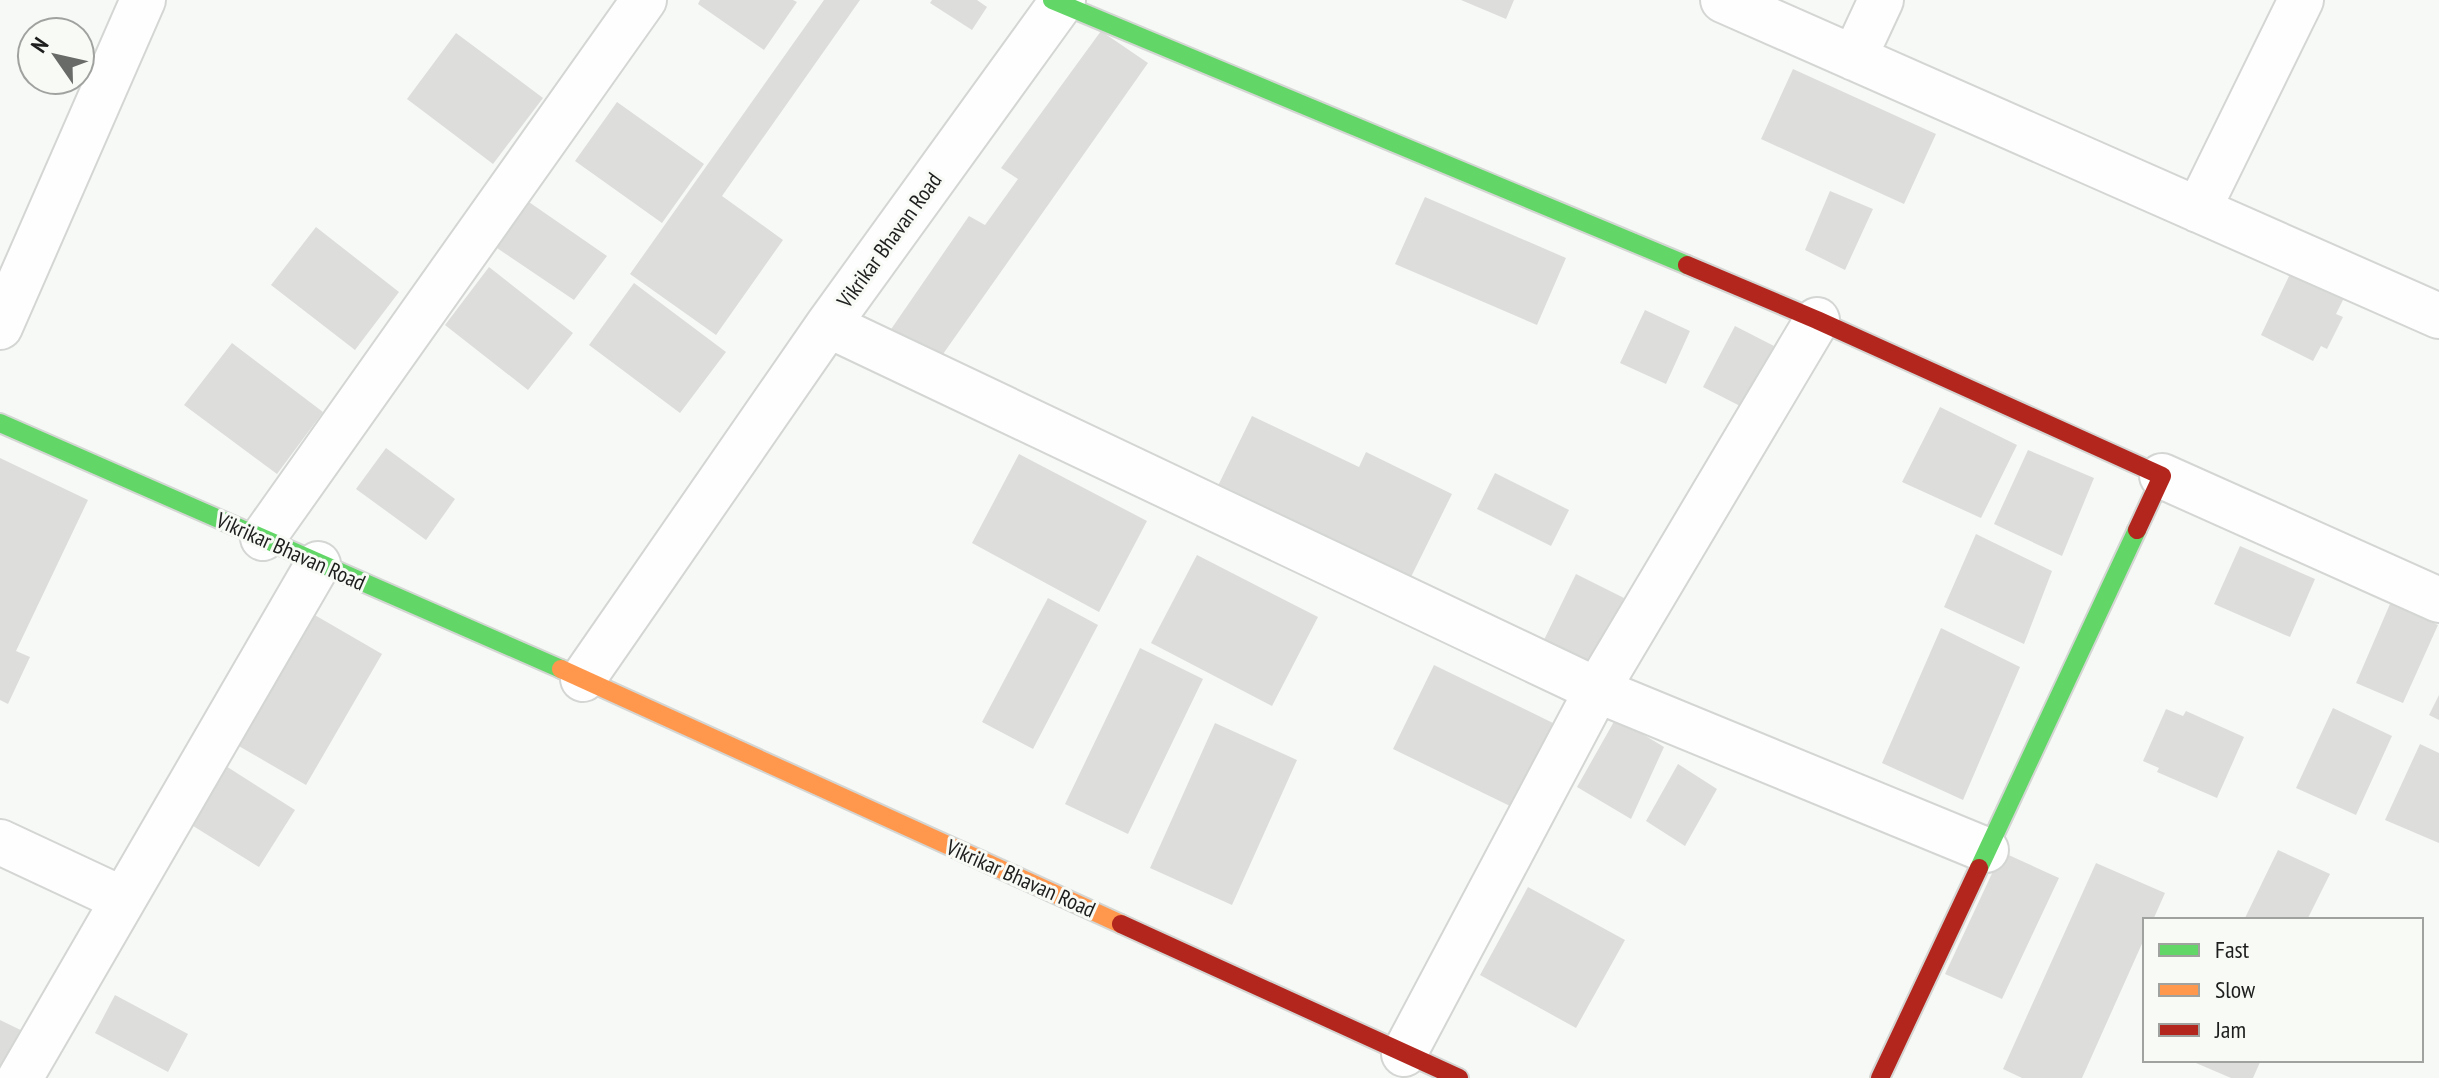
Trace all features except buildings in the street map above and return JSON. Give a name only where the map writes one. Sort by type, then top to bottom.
[{"type":"street","points":[[0,327],[143,0]]},
{"type":"street","points":[[263,538],[644,0]]},
{"type":"street","points":[[1723,0],[2439,316]]},
{"type":"street","points":[[1854,58],[1881,0]]},
{"type":"street","points":[[1058,1],[1817,320],[2439,600]]},
{"type":"street","name":"Vikrikar Bhavan Road","points":[[583,679],[828,325],[1058,1]]},
{"type":"street","points":[[2198,210],[2290,3]]},
{"type":"street","points":[[1404,1054],[1597,690],[1817,320]]},
{"type":"street","points":[[828,325],[1597,690],[1986,850]]},
{"type":"street","name":"Vikrikar Bhavan Road","points":[[0,423],[583,679],[1459,1078]]},
{"type":"street","points":[[1880,1078],[2162,476]]},
{"type":"street","points":[[20,1078],[318,564]]},
{"type":"street","points":[[0,842],[122,899]]},
{"type":"traffic: fast","points":[[1052,0],[1687,265]]},
{"type":"traffic: fast","points":[[0,423],[561,669]]},
{"type":"traffic: fast","points":[[1979,868],[2137,530]]},
{"type":"traffic: slow","points":[[561,669],[1121,924]]},
{"type":"traffic: jam","points":[[1687,265],[1817,320],[2162,476],[2137,530]]},
{"type":"traffic: jam","points":[[1880,1078],[1979,868]]},
{"type":"traffic: jam","points":[[1121,924],[1459,1078]]}]
